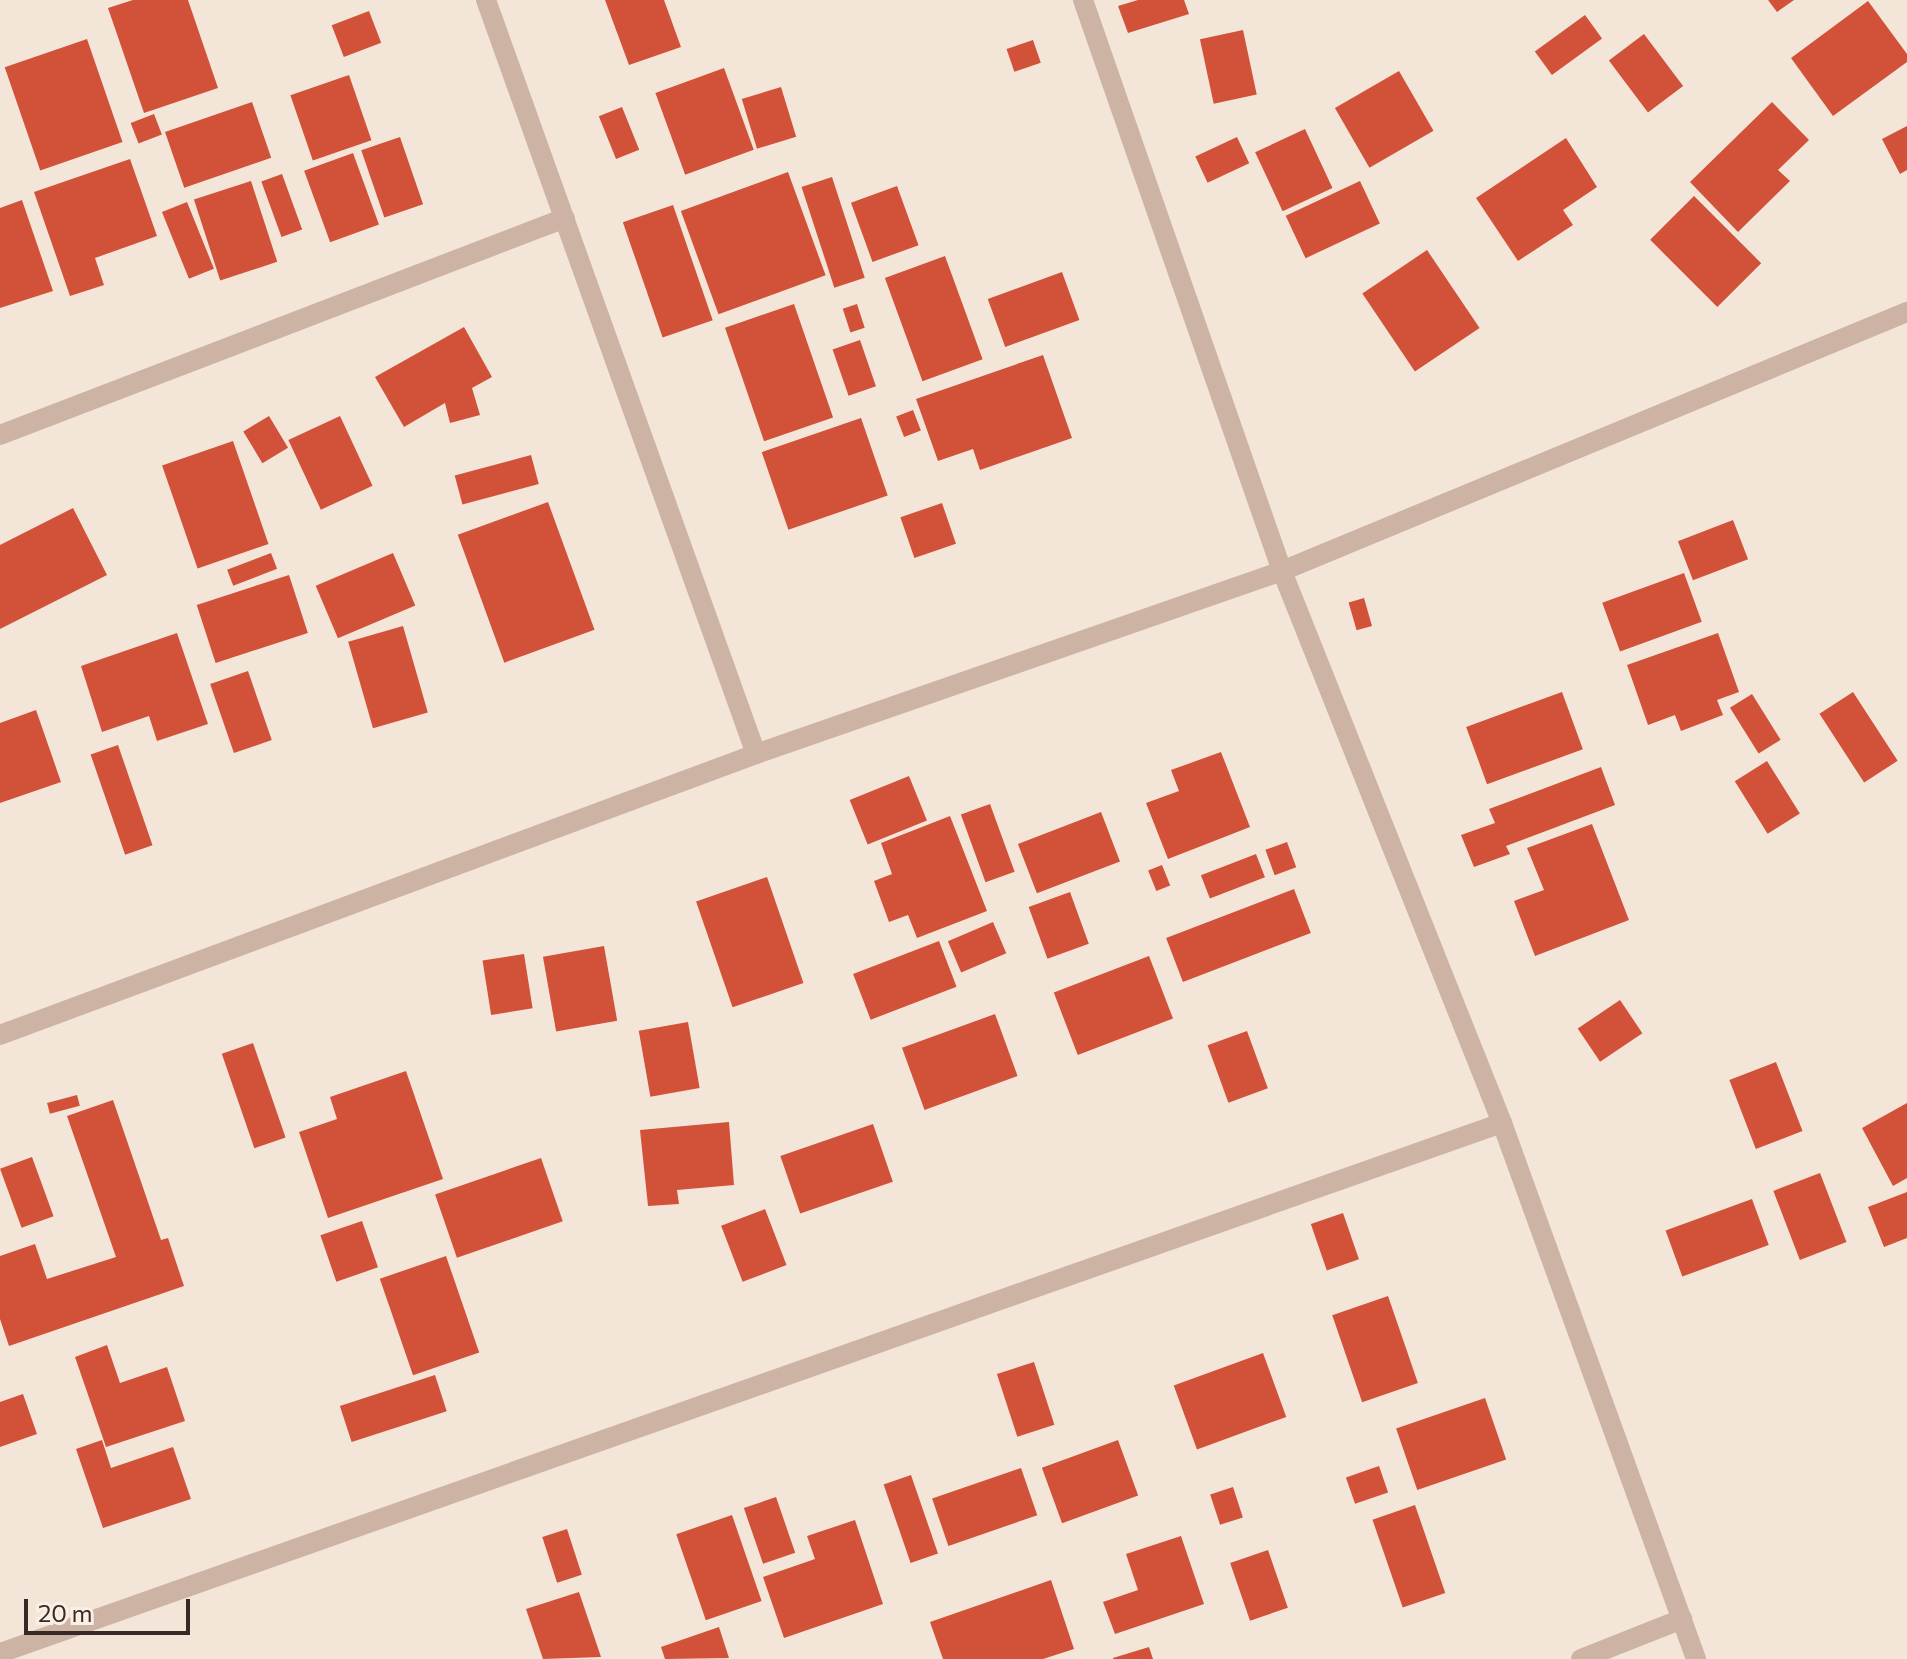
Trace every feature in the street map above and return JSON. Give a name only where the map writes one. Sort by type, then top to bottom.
[{"type":"street","points":[[486,0],[756,754]]},
{"type":"street","points":[[1083,0],[1282,571],[1502,1123],[1696,1659]]},
{"type":"street","points":[[0,435],[565,218]]},
{"type":"street","points":[[0,1035],[756,754],[1282,571],[1907,312]]},
{"type":"street","points":[[0,1653],[1502,1123]]},
{"type":"street","points":[[1581,1659],[1682,1619]]},
{"type":"building","points":[[133,0],[188,0],[218,88],[144,113],[108,8]]},
{"type":"building","points":[[605,0],[664,0],[681,47],[629,65]]},
{"type":"building","points":[[1138,0],[1184,0],[1189,14],[1128,33],[1118,6]]},
{"type":"building","points":[[1768,0],[1794,0],[1777,12]]},
{"type":"building","points":[[1868,1],[1907,54],[1907,62],[1833,116],[1791,58]]},
{"type":"building","points":[[369,11],[381,43],[344,57],[332,25]]},
{"type":"building","points":[[1585,15],[1602,38],[1552,75],[1535,51]]},
{"type":"building","points":[[1243,30],[1257,95],[1214,104],[1200,39]]},
{"type":"building","points":[[1644,34],[1683,86],[1648,112],[1609,60]]},
{"type":"building","points":[[87,39],[122,142],[40,170],[5,67]]},
{"type":"building","points":[[1033,40],[1041,63],[1014,72],[1007,49]]},
{"type":"building","points":[[724,68],[754,150],[685,175],[655,93]]},
{"type":"building","points":[[1399,71],[1434,131],[1369,168],[1335,108]]},
{"type":"building","points":[[349,75],[371,140],[313,160],[290,95]]},
{"type":"building","points":[[781,87],[796,137],[757,149],[742,99]]},
{"type":"building","points":[[252,102],[271,158],[184,188],[165,132]]},
{"type":"building","points":[[1772,102],[1809,140],[1778,170],[1790,181],[1738,232],[1690,182]]},
{"type":"building","points":[[622,107],[639,150],[616,159],[599,116]]},
{"type":"building","points":[[154,114],[162,135],[139,143],[131,123]]},
{"type":"building","points":[[1907,126],[1907,170],[1900,174],[1882,139]]},
{"type":"building","points":[[1305,129],[1332,188],[1283,211],[1255,152]]},
{"type":"building","points":[[400,137],[423,204],[384,217],[361,150]]},
{"type":"building","points":[[1237,137],[1249,163],[1208,183],[1195,156]]},
{"type":"building","points":[[1566,138],[1597,187],[1563,210],[1573,225],[1518,261],[1476,198]]},
{"type":"building","points":[[353,153],[379,224],[330,242],[304,171]]},
{"type":"building","points":[[130,159],[157,236],[95,258],[104,285],[70,296],[34,192]]},
{"type":"building","points":[[788,172],[826,275],[718,314],[681,211]]},
{"type":"building","points":[[282,174],[302,229],[282,237],[261,182]]},
{"type":"building","points":[[832,177],[865,278],[834,288],[802,187]]},
{"type":"building","points":[[251,181],[277,262],[220,280],[194,200]]},
{"type":"building","points":[[1360,181],[1380,224],[1306,258],[1286,216]]},
{"type":"building","points":[[897,186],[919,245],[873,262],[851,203]]},
{"type":"building","points":[[1694,196],[1761,263],[1717,307],[1650,240]]},
{"type":"building","points":[[22,200],[53,291],[0,308],[0,208]]},
{"type":"building","points":[[187,202],[214,269],[189,279],[162,212]]},
{"type":"building","points":[[673,205],[713,320],[663,338],[623,222]]},
{"type":"building","points":[[1427,250],[1480,328],[1415,372],[1362,294]]},
{"type":"building","points":[[945,256],[983,359],[922,381],[885,278]]},
{"type":"building","points":[[1062,272],[1079,320],[1005,347],[988,299]]},
{"type":"building","points":[[794,304],[833,417],[764,441],[725,328]]},
{"type":"building","points":[[857,304],[865,328],[850,332],[843,309]]},
{"type":"building","points":[[464,327],[492,377],[472,388],[480,415],[450,423],[445,403],[404,427],[375,377]]},
{"type":"building","points":[[860,340],[876,386],[849,396],[833,349]]},
{"type":"building","points":[[1043,355],[1072,438],[980,470],[973,449],[938,461],[916,399]]},
{"type":"building","points":[[913,410],[921,431],[904,437],[896,416]]},
{"type":"building","points":[[269,416],[288,448],[262,463],[243,431]]},
{"type":"building","points":[[340,416],[373,486],[321,510],[288,440]]},
{"type":"building","points":[[861,418],[888,496],[788,530],[762,452]]},
{"type":"building","points":[[233,441],[268,544],[198,568],[162,465]]},
{"type":"building","points":[[531,455],[539,484],[462,504],[455,475]]},
{"type":"building","points":[[548,502],[595,630],[504,663],[458,535]]},
{"type":"building","points":[[942,503],[956,544],[914,558],[900,517]]},
{"type":"building","points":[[73,508],[107,575],[0,629],[0,545]]},
{"type":"building","points":[[1733,520],[1748,559],[1693,580],[1678,541]]},
{"type":"building","points":[[271,553],[277,569],[233,586],[227,570]]},
{"type":"building","points":[[393,553],[415,605],[338,638],[316,586]]},
{"type":"building","points":[[1684,573],[1702,622],[1620,652],[1602,603]]},
{"type":"building","points":[[289,575],[308,633],[216,663],[197,605]]},
{"type":"building","points":[[1364,598],[1372,626],[1357,630],[1349,602]]},
{"type":"building","points":[[403,626],[428,713],[373,728],[348,642]]},
{"type":"building","points":[[177,633],[208,724],[157,741],[149,716],[102,732],[81,666]]},
{"type":"building","points":[[1718,633],[1739,692],[1717,700],[1723,715],[1681,731],[1675,715],[1648,725],[1627,665]]},
{"type":"building","points":[[248,671],[272,740],[234,753],[210,684]]},
{"type":"building","points":[[1562,692],[1583,749],[1487,784],[1466,727]]},
{"type":"building","points":[[1853,692],[1898,761],[1864,783],[1819,714]]},
{"type":"building","points":[[1752,694],[1781,740],[1759,754],[1730,708]]},
{"type":"building","points":[[36,710],[61,782],[0,803],[0,723]]},
{"type":"building","points":[[118,745],[153,845],[125,855],[91,754]]},
{"type":"building","points":[[1221,752],[1250,827],[1168,859],[1146,803],[1179,791],[1171,770]]},
{"type":"building","points":[[1767,761],[1800,814],[1768,834],[1735,781]]},
{"type":"building","points":[[1601,767],[1615,805],[1506,846],[1510,854],[1474,867],[1461,835],[1495,823],[1489,809]]},
{"type":"building","points":[[909,776],[927,821],[868,844],[850,800]]},
{"type":"building","points":[[990,804],[1015,872],[985,882],[961,815]]},
{"type":"building","points":[[1101,812],[1120,861],[1037,893],[1018,844]]},
{"type":"building","points":[[950,816],[987,911],[917,938],[908,915],[889,922],[874,881],[892,874],[881,843]]},
{"type":"building","points":[[1592,824],[1629,920],[1535,956],[1514,901],[1544,890],[1527,848]]},
{"type":"building","points":[[1287,842],[1296,867],[1275,875],[1265,850]]},
{"type":"building","points":[[1256,854],[1265,877],[1210,898],[1201,875]]},
{"type":"building","points":[[1162,865],[1170,885],[1156,891],[1148,871]]},
{"type":"building","points":[[767,877],[803,983],[733,1007],[696,901]]},
{"type":"building","points":[[1294,889],[1311,933],[1183,982],[1166,938]]},
{"type":"building","points":[[1070,892],[1089,944],[1047,959],[1029,907]]},
{"type":"building","points":[[993,922],[1006,953],[961,972],[948,941]]},
{"type":"building","points":[[939,941],[957,987],[871,1020],[853,974]]},
{"type":"building","points":[[604,946],[617,1021],[556,1032],[543,957]]},
{"type":"building","points":[[524,954],[533,1008],[491,1015],[483,961]]},
{"type":"building","points":[[1149,956],[1173,1019],[1078,1055],[1054,993]]},
{"type":"building","points":[[1620,1000],[1642,1033],[1600,1062],[1578,1029]]},
{"type":"building","points":[[995,1014],[1018,1076],[925,1110],[902,1048]]},
{"type":"building","points":[[688,1022],[700,1088],[650,1097],[639,1031]]},
{"type":"building","points":[[1247,1031],[1268,1088],[1228,1103],[1208,1045]]},
{"type":"building","points":[[253,1043],[286,1138],[254,1148],[222,1054]]},
{"type":"building","points":[[1776,1062],[1803,1131],[1756,1149],[1729,1080]]},
{"type":"building","points":[[406,1071],[443,1179],[328,1218],[299,1132],[337,1119],[330,1097]]},
{"type":"building","points":[[77,1095],[80,1106],[50,1114],[47,1103]]},
{"type":"building","points":[[113,1100],[161,1240],[168,1238],[184,1286],[9,1346],[0,1319],[0,1256],[35,1244],[47,1279],[116,1257],[67,1116]]},
{"type":"building","points":[[1907,1103],[1907,1178],[1893,1186],[1862,1128]]},
{"type":"building","points":[[729,1122],[734,1185],[677,1190],[679,1204],[648,1206],[640,1130]]},
{"type":"building","points":[[873,1124],[893,1182],[800,1214],[780,1156]]},
{"type":"building","points":[[32,1157],[54,1216],[22,1228],[0,1169]]},
{"type":"building","points":[[541,1158],[563,1221],[457,1258],[435,1194]]},
{"type":"building","points":[[1820,1173],[1847,1242],[1800,1260],[1773,1191]]},
{"type":"building","points":[[1907,1192],[1907,1238],[1884,1247],[1868,1207]]},
{"type":"building","points":[[1752,1199],[1769,1245],[1682,1277],[1666,1230]]},
{"type":"building","points":[[765,1209],[787,1265],[743,1282],[721,1226]]},
{"type":"building","points":[[1343,1213],[1359,1259],[1327,1270],[1311,1224]]},
{"type":"building","points":[[362,1221],[378,1267],[336,1282],[320,1235]]},
{"type":"building","points":[[446,1256],[479,1352],[413,1375],[380,1279]]},
{"type":"building","points":[[1388,1296],[1418,1383],[1362,1402],[1332,1315]]},
{"type":"building","points":[[107,1345],[120,1383],[167,1367],[185,1421],[106,1447],[75,1357]]},
{"type":"building","points":[[1263,1353],[1286,1417],[1197,1449],[1174,1385]]},
{"type":"building","points":[[1034,1362],[1054,1425],[1017,1437],[997,1374]]},
{"type":"building","points":[[435,1375],[447,1411],[352,1442],[340,1406]]},
{"type":"building","points":[[23,1394],[37,1434],[0,1447],[0,1402]]},
{"type":"building","points":[[1485,1398],[1506,1459],[1417,1490],[1396,1429]]},
{"type":"building","points":[[102,1440],[111,1468],[173,1447],[191,1499],[103,1528],[76,1449]]},
{"type":"building","points":[[1118,1440],[1138,1495],[1062,1523],[1042,1468]]},
{"type":"building","points":[[1379,1466],[1388,1492],[1355,1504],[1346,1477]]},
{"type":"building","points":[[1021,1468],[1037,1515],[948,1546],[932,1499]]},
{"type":"building","points":[[911,1475],[938,1553],[911,1563],[884,1484]]},
{"type":"building","points":[[1233,1487],[1243,1517],[1220,1525],[1210,1494]]},
{"type":"building","points":[[776,1497],[795,1553],[763,1564],[744,1508]]},
{"type":"building","points":[[1415,1505],[1445,1593],[1403,1608],[1372,1520]]},
{"type":"building","points":[[732,1515],[762,1601],[706,1620],[676,1534]]},
{"type":"building","points":[[855,1520],[883,1604],[784,1638],[763,1577],[815,1559],[807,1536]]},
{"type":"building","points":[[567,1529],[582,1575],[557,1583],[542,1537]]},
{"type":"building","points":[[1181,1536],[1204,1604],[1115,1634],[1103,1602],[1138,1590],[1126,1554]]},
{"type":"building","points":[[1268,1550],[1288,1608],[1250,1621],[1230,1563]]},
{"type":"building","points":[[1051,1580],[1074,1649],[1043,1659],[943,1659],[930,1622]]},
{"type":"building","points":[[579,1592],[601,1657],[543,1659],[526,1609]]},
{"type":"building","points":[[719,1627],[729,1658],[665,1659],[661,1647]]},
{"type":"building","points":[[1149,1647],[1153,1659],[1113,1659],[1113,1658]]}]
